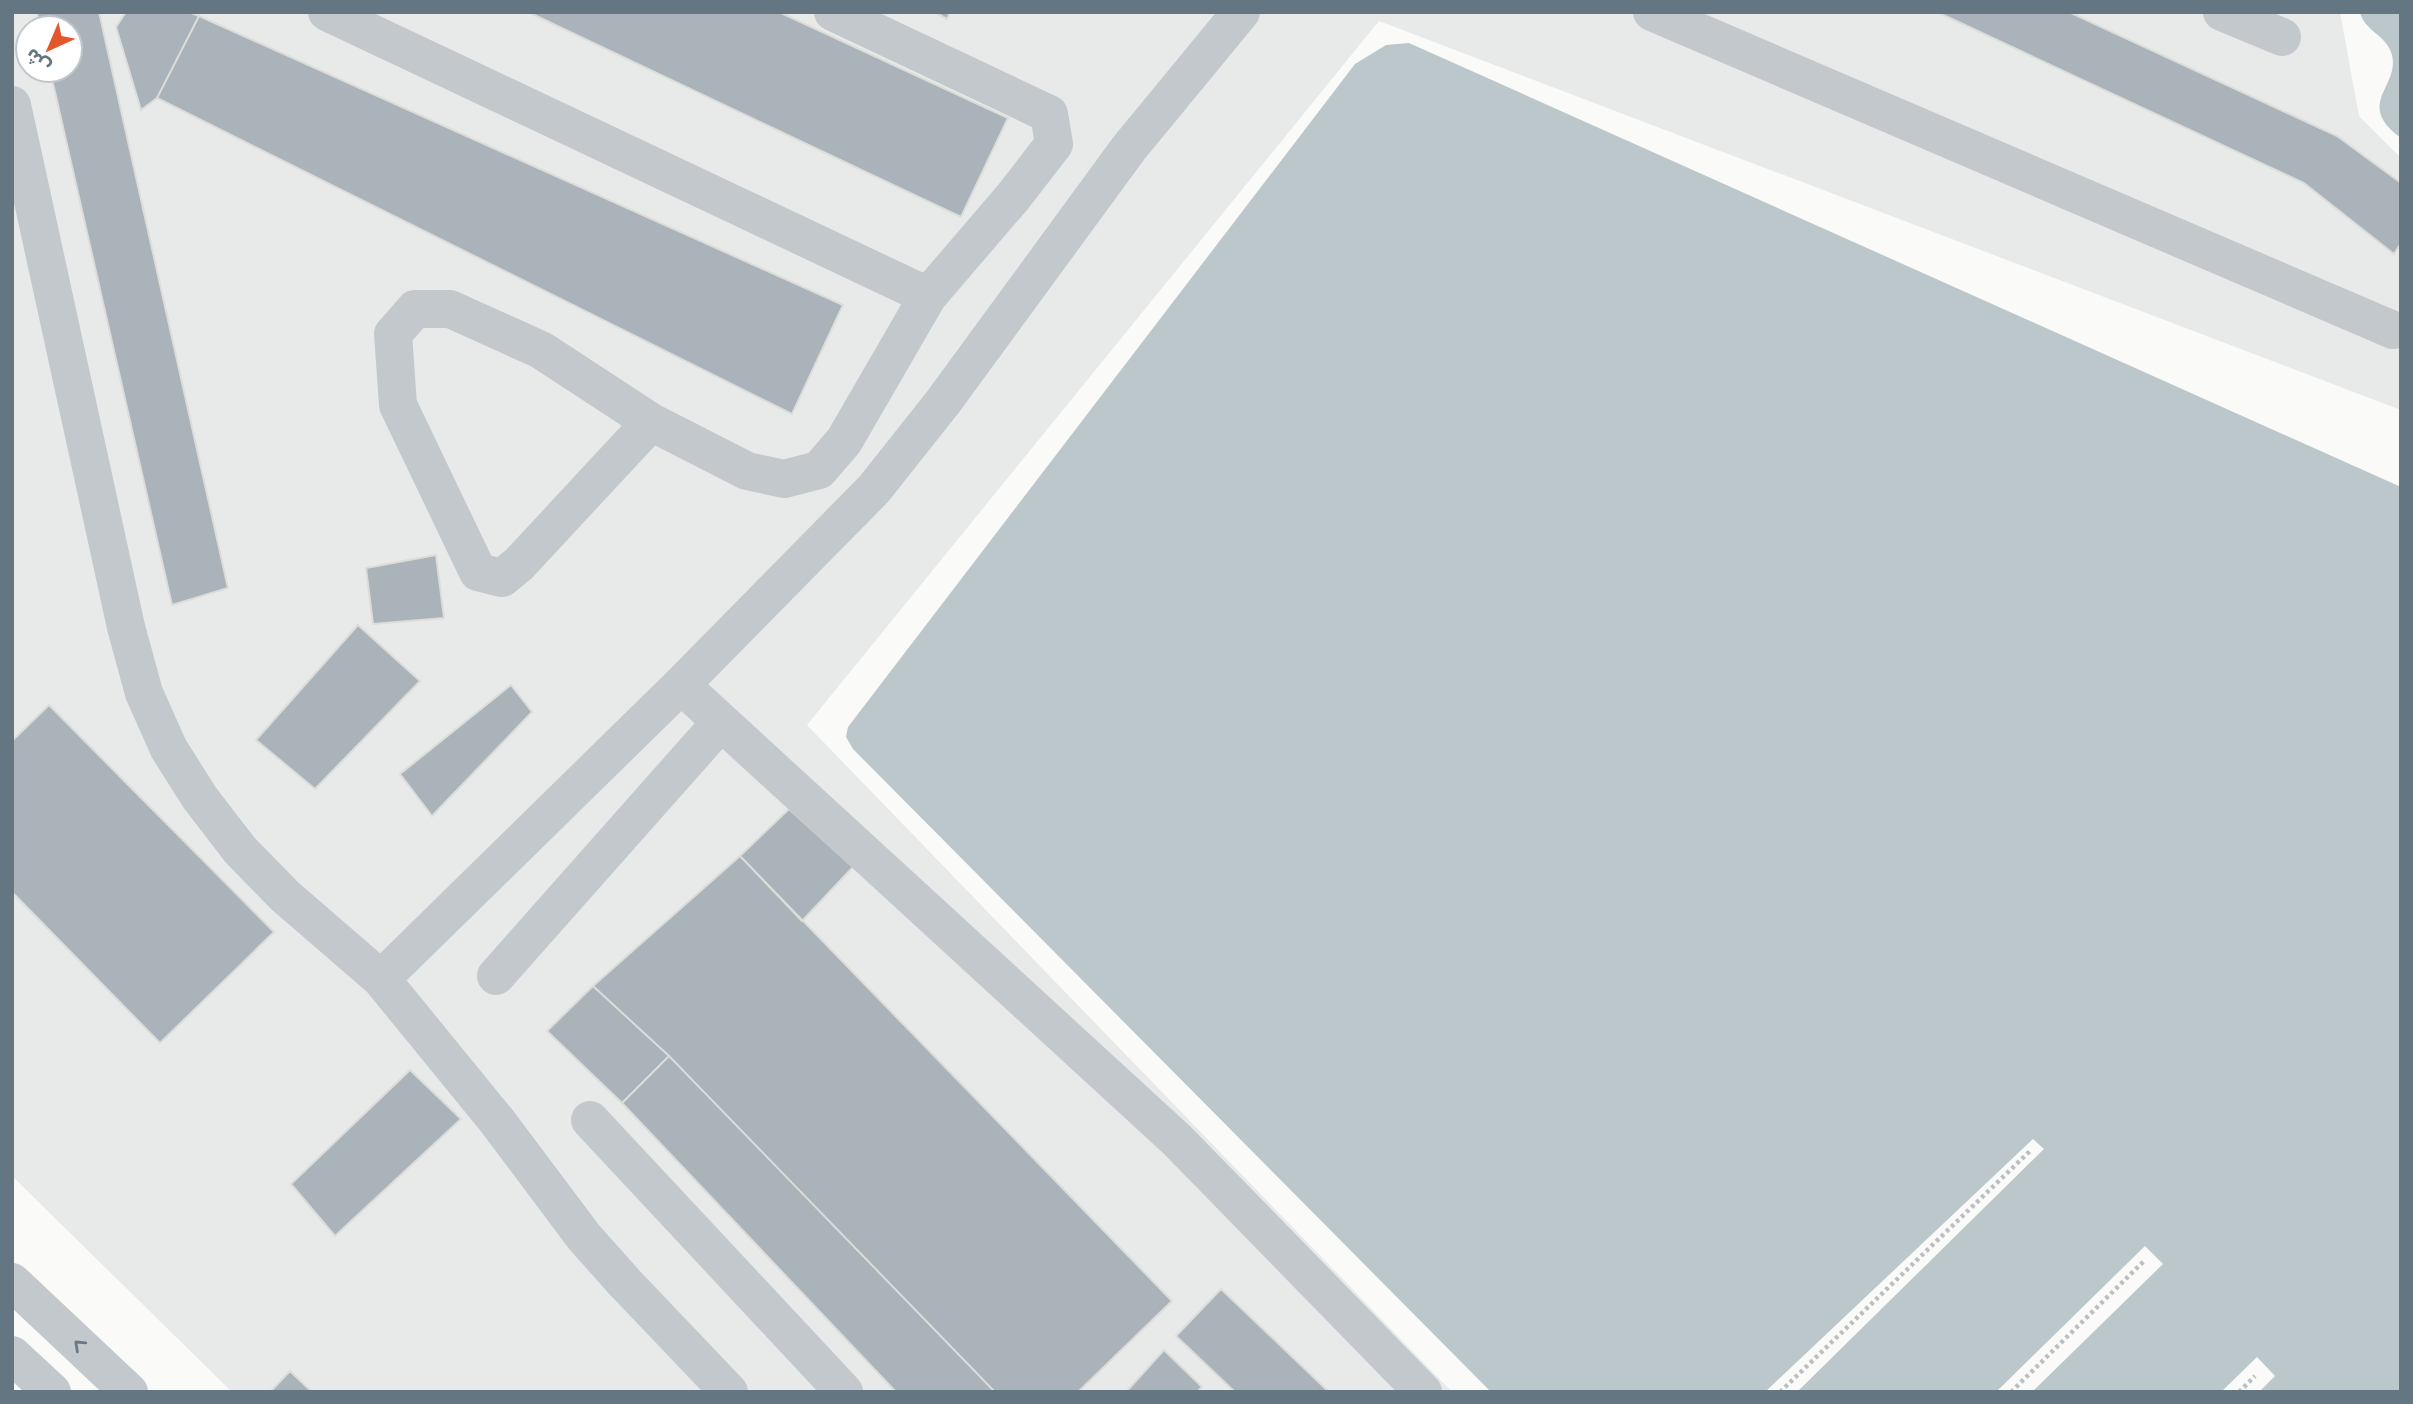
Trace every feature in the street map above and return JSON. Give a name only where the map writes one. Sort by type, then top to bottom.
[{"type":"street","points":[[327,12],[928,296]]},
{"type":"street","points":[[651,422],[519,564],[502,578],[478,572],[398,405],[393,334],[415,309],[450,309],[541,350],[651,422],[747,471],[784,479],[819,470],[844,441],[928,296],[1013,197],[1054,144],[1049,114],[833,12]]},
{"type":"street","points":[[382,979],[681,685],[874,489],[943,402],[1129,148],[1241,12]]},
{"type":"street","points":[[1653,12],[2393,330]]},
{"type":"street","points":[[2222,12],[2282,37]]},
{"type":"street","points":[[12,105],[97,503],[144,693],[169,749],[200,798],[240,850],[285,896],[382,979],[497,1121],[584,1237],[729,1392]]},
{"type":"street","points":[[681,685],[1177,1140],[1423,1392]]},
{"type":"street","points":[[496,976],[722,722]]},
{"type":"street","points":[[590,1120],[844,1392]]},
{"type":"street","points":[[12,1282],[129,1392]]},
{"type":"street","points":[[12,1354],[51,1392]]},
{"type":"path","points":[[1780,1392],[2031,1150]]},
{"type":"path","points":[[2011,1392],[2144,1261]]},
{"type":"path","points":[[2239,1392],[2255,1376]]},
{"type":"shaded area","points":[[12,12],[2340,12],[2359,116],[2401,158],[2401,410],[1379,21],[807,725],[1452,1392],[232,1392],[12,1176]]},
{"type":"shaded area","points":[[2360,12],[2401,12],[2401,138],[2387,126],[2381,115],[2382,96],[2393,66],[2392,55],[2385,43],[2366,24]]},
{"type":"shaded area","points":[[1409,43],[2401,487],[2401,1392],[1491,1392],[853,749],[846,737],[848,727],[1355,64],[1386,45]]},
{"type":"pier","points":[[2033,1139],[2044,1149],[1797,1392],[1765,1392]]},
{"type":"pier","points":[[2145,1246],[2163,1264],[2032,1392],[1996,1392]]},
{"type":"pier","points":[[2257,1357],[2275,1376],[2259,1392],[2221,1392]]},
{"type":"building","points":[[99,12],[228,588],[172,605],[53,84],[84,84],[84,14],[37,14]]},
{"type":"building","points":[[126,12],[189,12],[199,16],[157,98],[141,110],[116,27]]},
{"type":"building","points":[[528,12],[779,12],[1008,118],[961,217]]},
{"type":"building","points":[[934,12],[950,12],[947,19]]},
{"type":"building","points":[[1937,12],[2069,12],[2337,136],[2401,183],[2401,243],[2394,254],[2304,183]]},
{"type":"building","points":[[199,16],[843,305],[792,414],[157,98]]},
{"type":"building","points":[[436,555],[444,618],[373,624],[366,568]]},
{"type":"building","points":[[358,625],[420,681],[315,789],[256,740]]},
{"type":"building","points":[[511,685],[532,712],[432,816],[400,774]]},
{"type":"building","points":[[49,705],[274,932],[160,1043],[12,892],[12,741]]},
{"type":"building","points":[[789,809],[853,867],[802,921],[740,856]]},
{"type":"building","points":[[740,856],[1172,1301],[1078,1392],[995,1392],[669,1056],[593,986]]},
{"type":"building","points":[[593,986],[669,1056],[622,1103],[547,1031]]},
{"type":"building","points":[[669,1056],[995,1392],[896,1392],[622,1103]]},
{"type":"building","points":[[410,1070],[461,1119],[335,1236],[291,1184]]},
{"type":"building","points":[[1221,1289],[1329,1392],[1235,1392],[1176,1336]]},
{"type":"building","points":[[1164,1350],[1202,1387],[1197,1392],[1126,1392]]},
{"type":"building","points":[[290,1371],[312,1392],[270,1392]]}]
